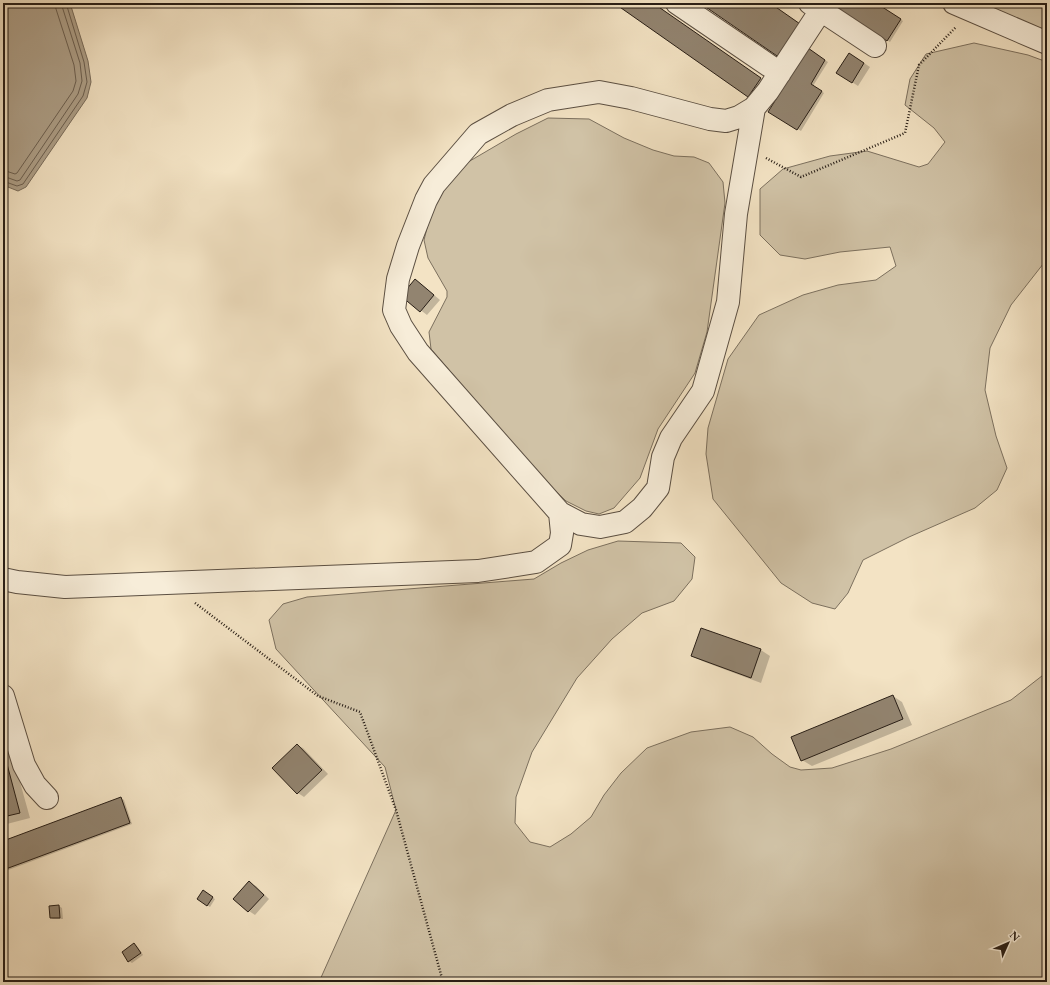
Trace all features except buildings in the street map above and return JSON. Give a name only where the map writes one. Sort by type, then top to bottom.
[{"type":"lane","points":[[678,3],[780,73]]},
{"type":"lane","points":[[754,108],[736,214],[728,302],[703,391],[671,438],[663,457],[658,488],[642,508],[625,522],[600,527],[581,524],[560,513],[418,352],[401,326],[394,310],[398,279],[408,246],[426,200],[434,185],[478,134],[512,115],[548,100],[599,92],[631,98],[710,119],[726,121],[739,117],[754,108],[768,91],[780,73],[816,7],[875,46]]},
{"type":"lane","points":[[963,7],[1047,43]]},
{"type":"lane","points":[[10,580],[65,587],[478,571],[536,562],[560,545],[562,533],[560,513]]},
{"type":"lane","points":[[3,696],[24,765],[35,784],[47,798]]},
{"type":"path","points":[[747,147],[801,177],[905,133],[919,65],[963,7]]},
{"type":"path","points":[[165,583],[318,696],[360,712],[396,810],[443,982]]},
{"type":"shaded area","points":[[979,3],[1047,3],[1047,32]]},
{"type":"shaded area","points":[[974,43],[1028,55],[1047,62],[1047,259],[1011,305],[990,348],[985,390],[996,436],[1007,468],[997,490],[975,508],[909,537],[863,560],[848,593],[835,609],[812,603],[781,583],[713,499],[706,454],[708,428],[728,359],[759,315],[803,295],[838,285],[876,280],[896,266],[890,247],[840,252],[805,259],[780,255],[760,235],[760,189],[783,169],[830,156],[867,151],[919,167],[928,164],[945,142],[934,128],[905,105],[910,79],[926,54]]},
{"type":"shaded area","points":[[548,118],[589,119],[624,138],[653,150],[674,156],[694,157],[709,163],[723,182],[725,203],[707,332],[695,373],[658,429],[640,478],[614,508],[599,514],[586,511],[566,501],[538,474],[431,349],[429,332],[447,297],[447,291],[428,258],[424,240],[431,212],[443,188],[463,165],[516,134]]},
{"type":"shaded area","points":[[618,541],[681,543],[695,557],[692,579],[674,601],[642,613],[612,639],[577,678],[532,752],[516,797],[515,823],[530,842],[550,847],[571,834],[591,817],[604,795],[621,773],[647,748],[691,732],[730,727],[753,737],[772,754],[790,767],[801,770],[832,768],[891,749],[1011,700],[1047,672],[1047,982],[319,982],[396,810],[385,767],[276,649],[269,620],[283,604],[307,597],[534,579],[561,563],[588,550]]},
{"type":"water","points":[[3,3],[70,3],[88,61],[91,82],[87,98],[26,187],[18,191],[3,185]]}]
